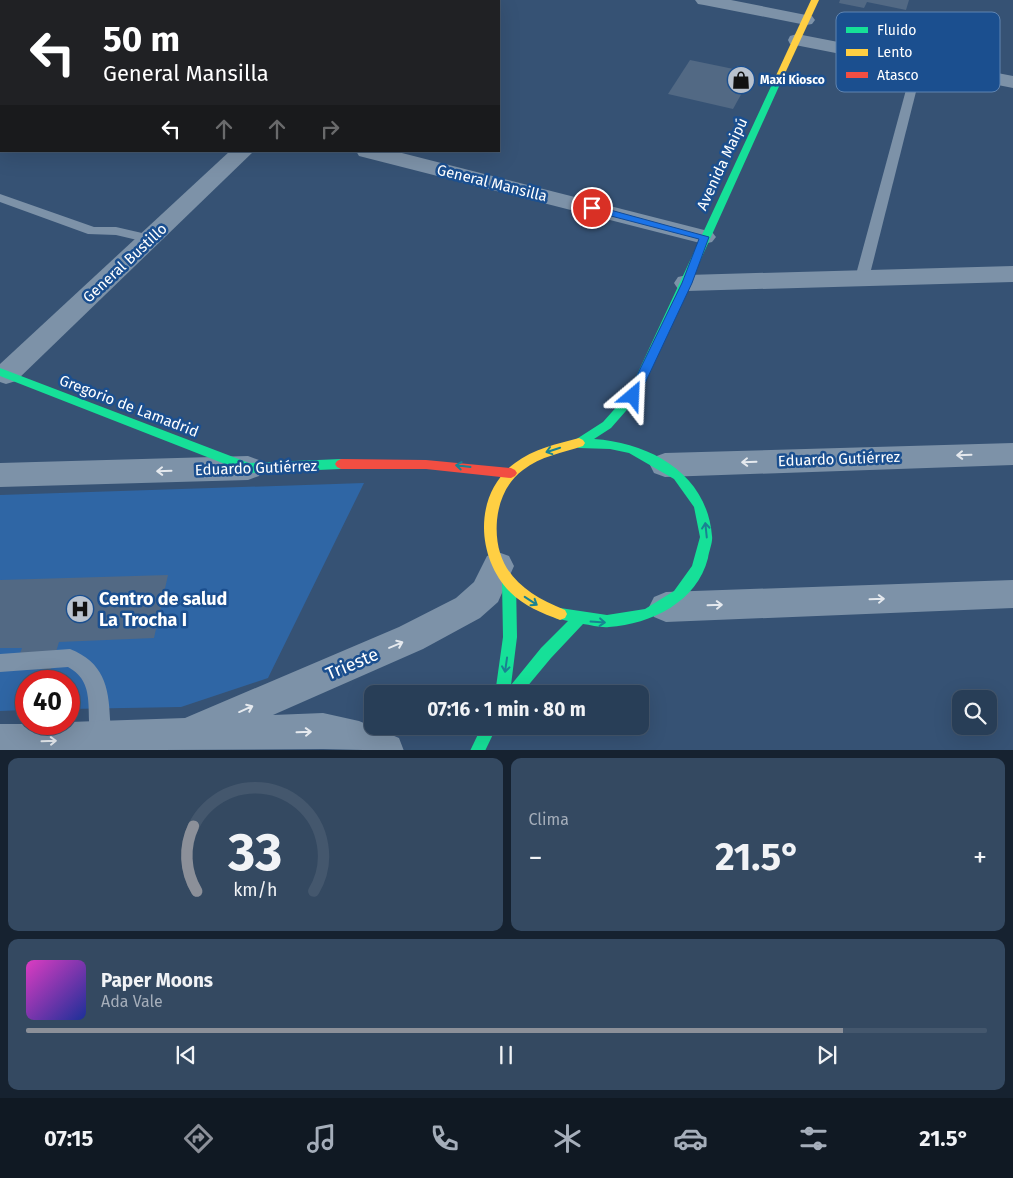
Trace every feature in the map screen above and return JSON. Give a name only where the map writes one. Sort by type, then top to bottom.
[{"type":"street","points":[[704,0],[806,20]]},
{"type":"street","name":"Avenida Maipú","points":[[579,443],[607,425],[633,396],[687,283],[704,237],[815,0]]},
{"type":"street","points":[[797,40],[836,48]]},
{"type":"street","points":[[1000,80],[1013,82]]},
{"type":"street","name":"General Bustillo","points":[[3,373],[242,152]]},
{"type":"street","name":"General Mansilla","points":[[370,152],[704,237]]},
{"type":"street","points":[[687,283],[1013,274]]},
{"type":"street","name":"Gregorio de Lamadrid","points":[[3,373],[248,468]]},
{"type":"street","name":"Avenida Maipú","points":[[633,396],[634,412]]},
{"type":"street","points":[[636,436],[652,458],[686,484],[701,508],[706,525],[707,543],[704,561],[695,578],[683,594],[666,606],[639,619],[609,623],[577,621],[543,608],[527,599],[503,574],[490,549],[489,515],[501,485],[512,472],[538,455],[554,448],[579,443],[610,444],[652,458]]},
{"type":"street","name":"Eduardo Gutiérrez","points":[[652,458],[1013,454]]},
{"type":"street","name":"Eduardo Gutiérrez","points":[[0,475],[401,462],[459,465],[512,472]]},
{"type":"street","points":[[503,574],[510,637],[503,685]]},
{"type":"street","name":"Trieste","points":[[186,736],[411,638],[468,608],[503,574]]},
{"type":"street","points":[[666,606],[1013,594]]},
{"type":"street","points":[[519,685],[546,653],[577,621]]},
{"type":"street","name":"Trieste","points":[[0,742],[323,731],[359,738],[386,750]]},
{"type":"street","points":[[476,750],[485,735]]},
{"type":"lane","points":[[862,278],[911,92]]},
{"type":"lane","points":[[0,198],[93,230],[116,231],[150,238]]},
{"type":"lane","points":[[0,663],[70,658],[83,665],[92,677],[100,701],[101,739]]},
{"type":"shaded area","points":[[364,483],[268,678],[181,707],[80,709],[80,670],[15,670],[15,710],[0,711],[0,495]]},
{"type":"building","points":[[840,0],[909,0],[906,10],[867,2],[864,8],[839,3]]},
{"type":"building","points":[[690,60],[753,73],[733,109],[668,94]]},
{"type":"building","name":"Centro de salud La Trocha I","points":[[168,575],[154,638],[59,642],[51,669],[14,670],[22,648],[0,648],[0,580]]},
{"type":"traffic: fast","points":[[579,443],[607,425],[633,396],[777,82]]},
{"type":"traffic: fast","points":[[0,372],[248,468],[341,464]]},
{"type":"traffic: fast","points":[[560,614],[607,622],[647,614],[678,595],[698,569],[706,537],[700,505],[678,476],[632,449],[579,443]]},
{"type":"traffic: fast","points":[[503,685],[510,637],[509,582]]},
{"type":"traffic: fast","points":[[519,685],[546,653],[577,621]]},
{"type":"traffic: fast","points":[[478,750],[485,735]]},
{"type":"traffic: slow","points":[[777,82],[815,0]]},
{"type":"traffic: slow","points":[[560,614],[544,608],[529,599],[505,577],[497,564],[492,549],[491,515],[494,501],[500,488],[508,476],[519,466],[540,454],[579,443]]},
{"type":"traffic: jam","points":[[341,464],[426,464],[511,473]]},
{"type":"place","name":"Maxi Kiosco","points":[[741,80]]},
{"type":"place","name":"Centro de salud La Trocha I","points":[[80,609]]},
{"type":"route","points":[[592,208],[704,237],[687,283],[633,396]]}]
